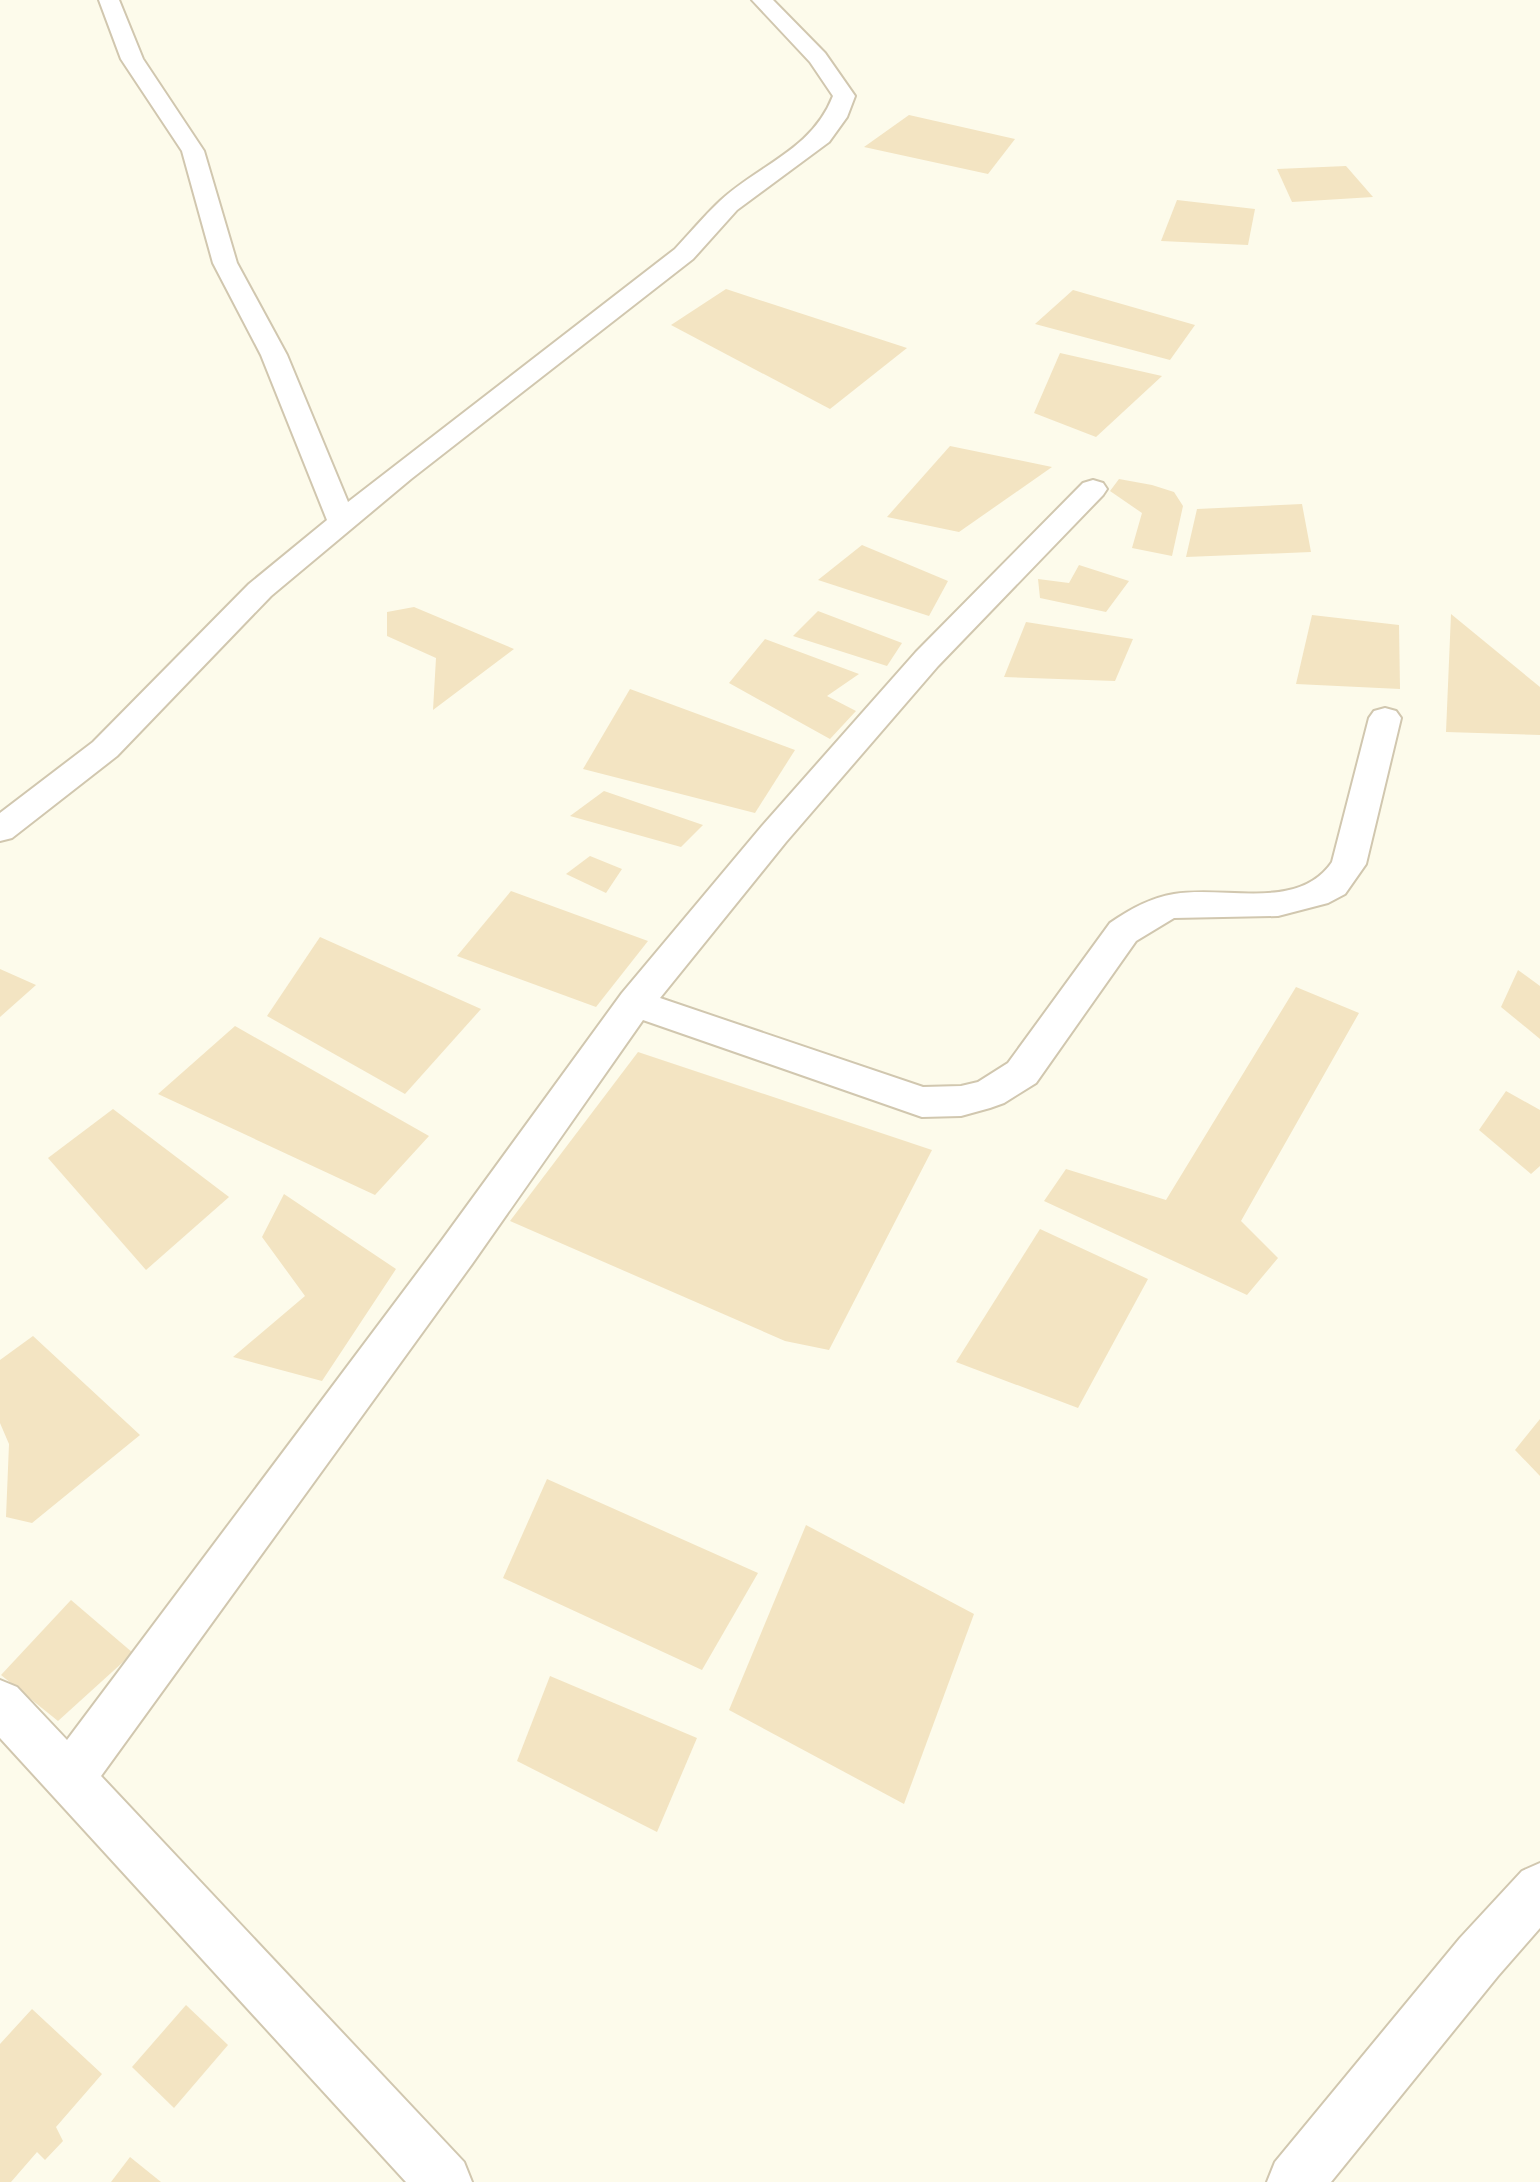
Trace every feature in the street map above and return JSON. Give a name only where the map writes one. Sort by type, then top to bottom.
[{"type":"street","points":[[109,0],[132,59],[193,151],[225,263],[274,355],[342,522]]},
{"type":"street","points":[[0,830],[105,748],[260,590],[342,522],[684,254],[729,205],[821,137],[836,117],[844,96],[827,66],[780,22],[762,0]]},
{"type":"street","points":[[69,1778],[441,1274],[635,1003],[774,834],[927,659],[1093,489]]},
{"type":"street","points":[[635,1003],[922,1102],[961,1101],[990,1093],[1022,1073],[1123,932],[1143,918],[1179,905],[1256,907],[1301,900],[1335,884],[1349,864],[1385,718]]},
{"type":"street","points":[[0,1703],[444,2182]]},
{"type":"street","points":[[1295,2182],[1479,1957],[1540,1889]]},
{"type":"building","points":[[909,115],[1015,139],[988,174],[864,147]]},
{"type":"building","points":[[1346,166],[1373,197],[1292,202],[1277,169]]},
{"type":"building","points":[[1177,200],[1255,209],[1248,245],[1161,241]]},
{"type":"building","points":[[726,289],[907,348],[830,409],[671,325]]},
{"type":"building","points":[[1073,290],[1195,325],[1170,360],[1035,324]]},
{"type":"building","points":[[1060,353],[1162,376],[1096,437],[1034,413]]},
{"type":"building","points":[[950,446],[1052,467],[959,532],[887,517]]},
{"type":"building","points":[[1119,479],[1174,492],[1183,506],[1172,556],[1132,548],[1142,513],[1110,491]]},
{"type":"building","points":[[1302,504],[1311,552],[1186,557],[1197,509]]},
{"type":"building","points":[[862,545],[948,581],[929,616],[818,580]]},
{"type":"building","points":[[1079,565],[1129,581],[1106,612],[1040,598],[1038,579],[1069,583]]},
{"type":"building","points":[[414,607],[514,649],[433,710],[436,658],[387,636],[387,612]]},
{"type":"building","points":[[818,611],[902,643],[887,666],[793,636]]},
{"type":"building","points":[[1451,614],[1540,687],[1540,735],[1446,732]]},
{"type":"building","points":[[1312,615],[1399,625],[1400,689],[1296,684]]},
{"type":"building","points":[[1026,622],[1133,639],[1115,681],[1004,677]]},
{"type":"building","points":[[765,639],[859,674],[827,696],[856,711],[830,739],[729,683]]},
{"type":"building","points":[[630,689],[795,750],[755,813],[583,769]]},
{"type":"building","points":[[604,791],[703,825],[681,847],[570,816]]},
{"type":"building","points":[[590,856],[622,869],[606,893],[566,874]]},
{"type":"building","points":[[511,891],[648,941],[596,1007],[457,956]]},
{"type":"building","points":[[320,937],[481,1009],[405,1094],[267,1016]]},
{"type":"building","points":[[0,969],[36,985],[0,1017]]},
{"type":"building","points":[[1518,970],[1540,986],[1540,1039],[1501,1007]]},
{"type":"building","points":[[1296,987],[1359,1013],[1241,1221],[1278,1258],[1247,1295],[1044,1201],[1066,1169],[1166,1200]]},
{"type":"building","points":[[235,1026],[429,1136],[375,1195],[158,1094]]},
{"type":"building","points":[[638,1052],[932,1150],[829,1350],[785,1341],[510,1221]]},
{"type":"building","points":[[1506,1091],[1540,1110],[1540,1166],[1531,1174],[1479,1130]]},
{"type":"building","points":[[113,1109],[229,1197],[146,1270],[48,1158]]},
{"type":"building","points":[[284,1194],[396,1269],[322,1381],[233,1357],[305,1296],[262,1237]]},
{"type":"building","points":[[1040,1229],[1148,1279],[1078,1408],[956,1362]]},
{"type":"building","points":[[33,1336],[140,1435],[32,1523],[6,1517],[9,1444],[0,1423],[0,1360]]},
{"type":"building","points":[[1540,1419],[1540,1476],[1515,1450]]},
{"type":"building","points":[[547,1479],[758,1573],[702,1670],[503,1578]]},
{"type":"building","points":[[806,1525],[974,1614],[904,1804],[729,1710]]},
{"type":"building","points":[[71,1600],[133,1653],[58,1721],[1,1675]]},
{"type":"building","points":[[550,1676],[697,1738],[657,1832],[517,1761]]},
{"type":"building","points":[[186,2005],[228,2045],[174,2108],[132,2067]]},
{"type":"building","points":[[32,2009],[102,2074],[56,2127],[63,2141],[45,2160],[37,2152],[11,2182],[0,2182],[0,2044]]},
{"type":"building","points":[[130,2157],[161,2182],[111,2182]]}]
